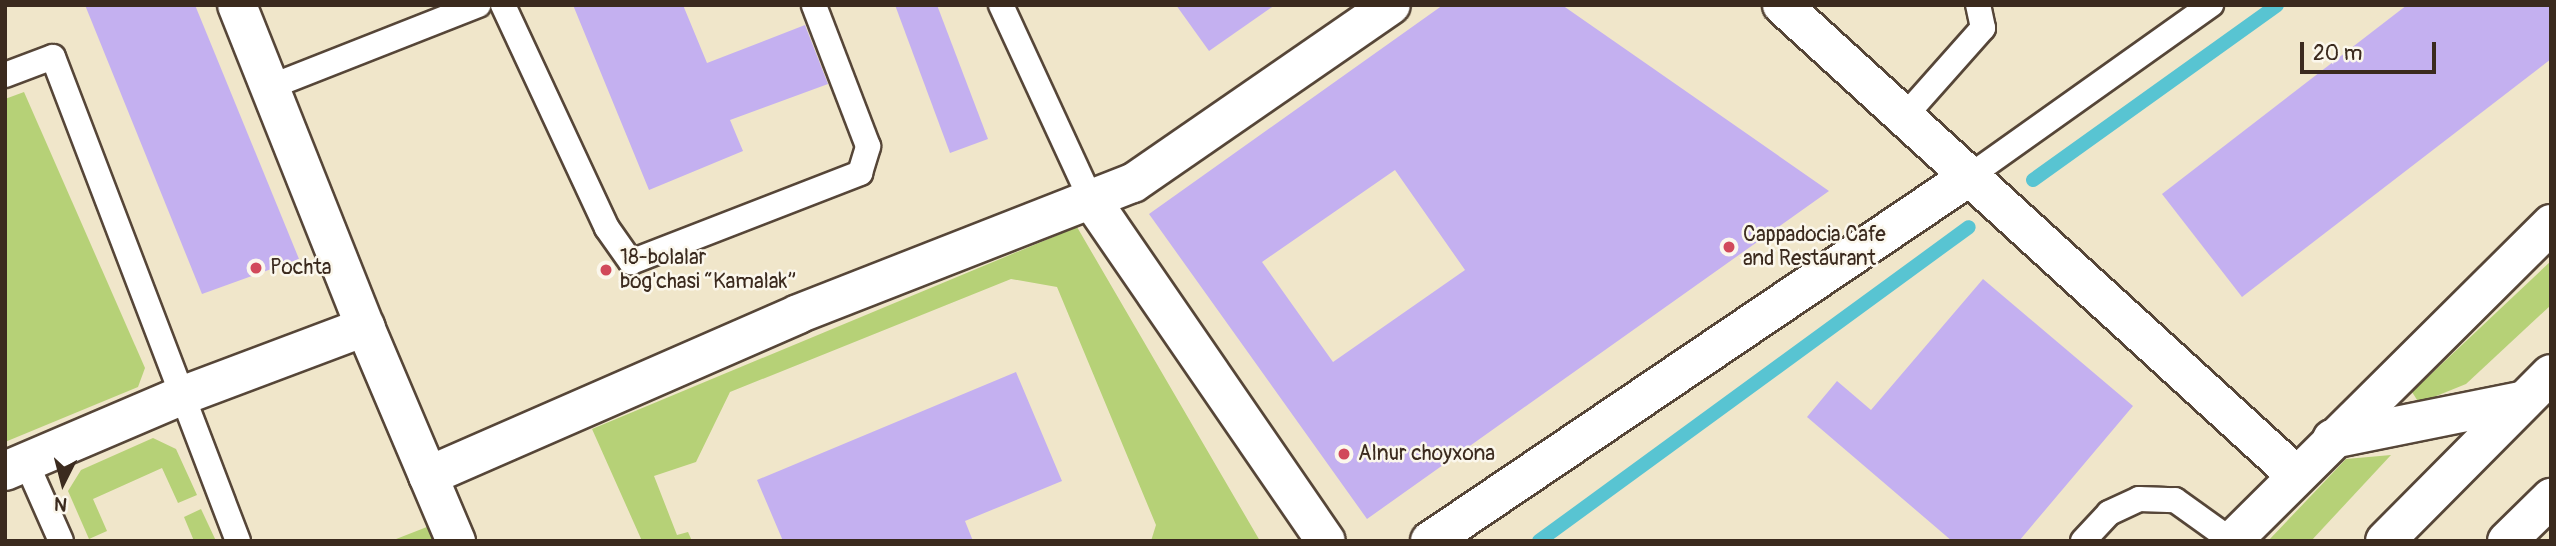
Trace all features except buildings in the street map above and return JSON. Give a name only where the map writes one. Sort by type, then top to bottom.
[{"type":"main road","points":[[237,5],[365,327],[456,541]]},
{"type":"main road","points":[[428,476],[797,314],[1133,183],[1391,5]]},
{"type":"main road","points":[[1782,5],[2296,475]]},
{"type":"main road","points":[[1430,541],[1970,176]]},
{"type":"main road","points":[[1090,198],[1326,541]]},
{"type":"main road","points":[[2232,541],[2551,224]]},
{"type":"main road","points":[[16,467],[181,396],[365,327]]},
{"type":"main road","points":[[2385,541],[2521,401],[2551,374]]},
{"type":"main road","points":[[2332,439],[2521,401]]},
{"type":"main road","points":[[2507,541],[2551,498]]},
{"type":"lane","points":[[270,87],[478,5]]},
{"type":"lane","points":[[503,5],[607,228],[631,262],[860,173],[868,146],[814,5]]},
{"type":"lane","points":[[1001,5],[1090,198]]},
{"type":"lane","points":[[1904,117],[1983,28],[1978,5]]},
{"type":"lane","points":[[1970,176],[2211,5]]},
{"type":"lane","points":[[5,75],[53,57],[237,541]]},
{"type":"lane","points":[[16,467],[61,541]]},
{"type":"lane","points":[[2083,541],[2109,513],[2139,499],[2175,500],[2232,541]]},
{"type":"green space","points":[[24,92],[145,368],[138,387],[5,442],[5,99]]},
{"type":"green space","points":[[1077,227],[1260,541],[1151,541],[1156,525],[1057,287],[1011,279],[730,392],[696,462],[654,476],[677,535],[688,532],[692,541],[642,541],[592,429]]},
{"type":"green space","points":[[2551,261],[2551,305],[2466,384],[2419,403],[2412,392]]},
{"type":"green space","points":[[153,438],[176,449],[197,495],[178,503],[162,468],[93,499],[107,531],[89,539],[68,491],[81,470]]},
{"type":"green space","points":[[2391,455],[2311,541],[2268,541],[2346,459]]},
{"type":"green space","points":[[201,509],[216,541],[194,541],[184,517]]},
{"type":"green space","points":[[432,525],[438,541],[391,541]]},
{"type":"waterway","points":[[2033,180],[2277,5]]},
{"type":"waterway","points":[[1539,541],[1969,227]]},
{"type":"place","name":"Cappadocia Cafe and Restaurant","points":[[1729,247]]},
{"type":"place","name":"Pochta","points":[[256,268]]},
{"type":"place","name":"18-bolalar bog'chasi “Kamalak”","points":[[606,270]]},
{"type":"place","name":"Alnur choyxona","points":[[1344,454]]}]
